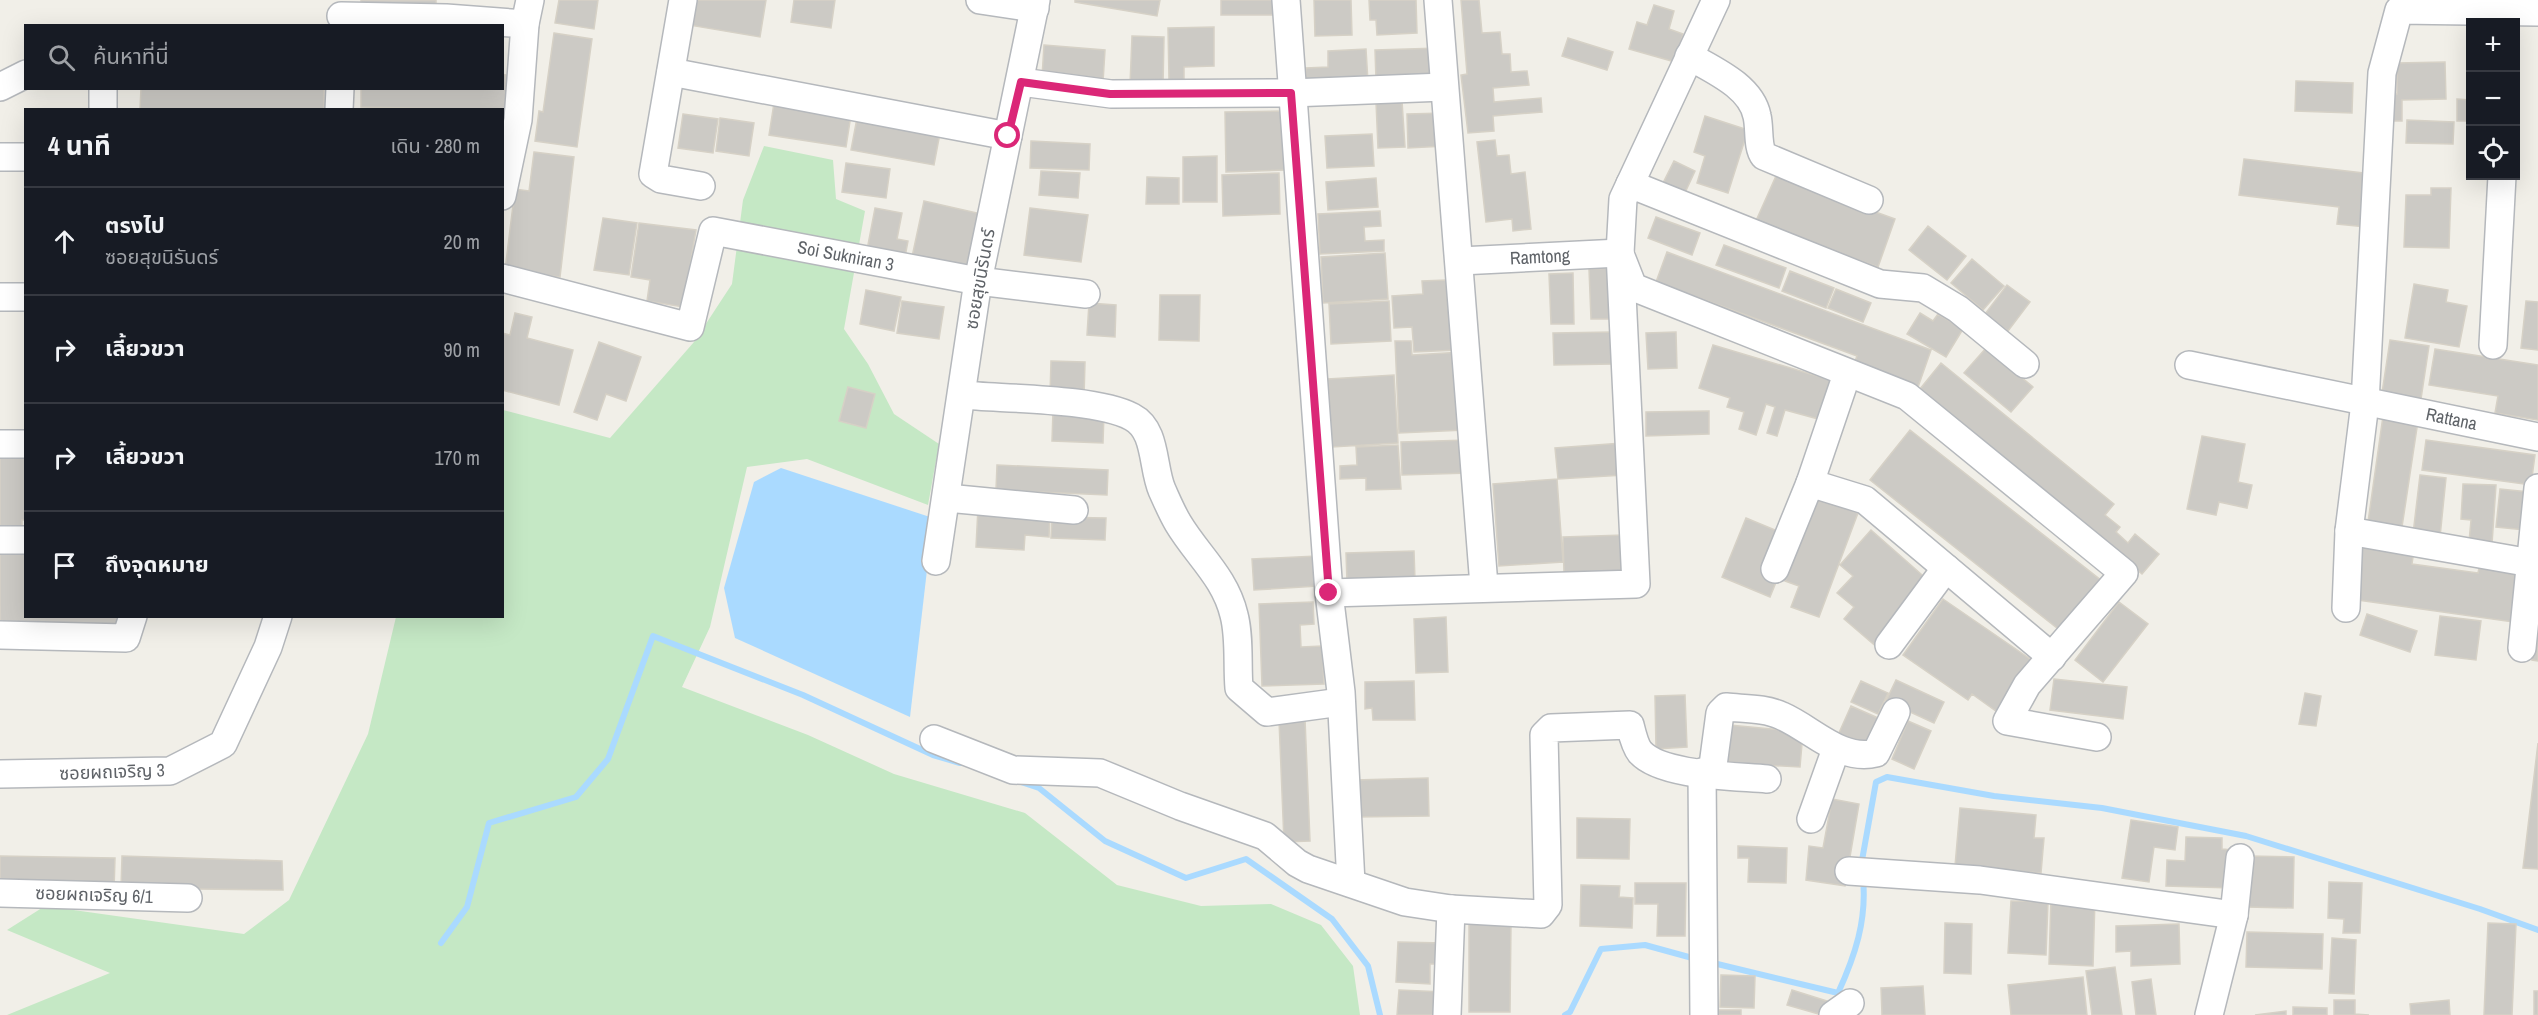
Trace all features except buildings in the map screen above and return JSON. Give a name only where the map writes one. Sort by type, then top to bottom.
[{"type":"street","points":[[683,0],[653,174],[661,178],[701,186]]},
{"type":"street","points":[[980,0],[1036,4]]},
{"type":"street","points":[[1286,0],[1329,593],[1341,702],[1351,883]]},
{"type":"street","points":[[1438,0],[1484,586]]},
{"type":"street","points":[[1329,593],[1484,586],[1636,584],[1620,253],[1623,199],[1716,0]]},
{"type":"street","name":"ซอยสุขนิรันดร์","points":[[936,561],[978,281],[1036,4]]},
{"type":"street","points":[[341,14],[447,9],[527,12],[510,119],[504,177]]},
{"type":"street","points":[[2346,608],[2349,531],[2365,403],[2382,73],[2399,10],[2510,17],[2538,12]]},
{"type":"street","points":[[1689,56],[1736,85],[1749,98],[1757,115],[1764,156],[1869,200]]},
{"type":"street","points":[[671,72],[1008,136]]},
{"type":"street","points":[[0,87],[24,75]]},
{"type":"street","points":[[1021,82],[1110,94],[1291,93],[1444,87]]},
{"type":"street","points":[[103,90],[103,108]]},
{"type":"street","points":[[339,108],[340,90]]},
{"type":"street","points":[[0,157],[24,157]]},
{"type":"street","points":[[2493,345],[2502,180]]},
{"type":"street","points":[[1630,184],[1880,285],[1923,288],[1958,309],[2025,364]]},
{"type":"street","name":"Soi Sukniran 3","points":[[504,280],[690,327],[713,231],[978,281],[1086,294]]},
{"type":"street","points":[[1620,253],[1633,287],[1847,374],[1908,396],[2124,573],[2027,685],[2007,722],[2097,737]]},
{"type":"street","name":"Ramtong","points":[[1460,261],[1620,253]]},
{"type":"street","points":[[0,297],[24,297]]},
{"type":"street","name":"Rattana","points":[[2189,365],[2538,437]]},
{"type":"street","points":[[1775,569],[1810,483],[1847,374]]},
{"type":"street","points":[[962,395],[1087,405],[1116,410],[1143,424],[1150,437],[1156,474],[1174,515],[1221,580],[1231,607],[1234,616],[1239,688],[1267,712],[1341,702]]},
{"type":"street","points":[[0,444],[24,444]]},
{"type":"street","points":[[1810,483],[1865,500],[2052,657]]},
{"type":"street","points":[[2522,648],[2538,488]]},
{"type":"street","points":[[947,498],[1074,510]]},
{"type":"street","points":[[2349,531],[2531,562]]},
{"type":"street","points":[[0,540],[24,540]]},
{"type":"street","points":[[1889,645],[1946,568]]},
{"type":"street","points":[[0,635],[126,638],[132,618]]},
{"type":"street","name":"ซอยผถเจริญ 3","points":[[0,774],[170,771],[223,744],[268,647],[277,618]]},
{"type":"street","points":[[1703,1004],[1701,916],[1707,772],[1720,713],[1726,707],[1769,711],[1783,716],[1836,749],[1868,755],[1876,753],[1896,712]]},
{"type":"street","points":[[934,739],[1013,771],[1100,773],[1180,806],[1265,836],[1297,863],[1406,902],[1451,909],[1541,914],[1548,905],[1544,735],[1551,728],[1630,725],[1639,751],[1657,763],[1676,769],[1767,779]]},
{"type":"street","points":[[1811,819],[1836,749]]},
{"type":"street","points":[[2209,1015],[2234,915],[2240,858]]},
{"type":"street","points":[[1849,871],[1980,880],[2234,915]]},
{"type":"street","name":"ซอยผถเจริญ 6/1","points":[[0,893],[188,898]]},
{"type":"street","points":[[1447,1015],[1451,909]]},
{"type":"green space","points":[[764,146],[833,160],[836,199],[865,211],[844,329],[868,364],[894,414],[939,444],[928,505],[807,459],[747,467],[710,627],[682,687],[808,735],[894,774],[1025,813],[1117,885],[1201,906],[1271,904],[1321,925],[1353,966],[1360,1015],[7,1015],[110,973],[7,930],[45,906],[244,934],[289,900],[368,734],[396,618],[504,618],[504,410],[610,438],[694,342],[732,284],[743,200]]},
{"type":"water","points":[[781,468],[933,518],[910,717],[735,638],[724,588],[754,482]]},
{"type":"waterway","points":[[441,943],[467,907],[489,823],[576,797],[608,759],[653,636],[803,695],[933,755],[960,763]]},
{"type":"waterway","points":[[1861,866],[1876,782],[1887,777],[1994,796],[2102,808],[2246,836],[2480,909],[2538,930]]},
{"type":"waterway","points":[[1021,782],[1039,788],[1105,841],[1186,878],[1246,859],[1332,919],[1368,966],[1380,1015]]},
{"type":"waterway","points":[[1709,962],[1838,993],[1858,938],[1863,909],[1863,879]]},
{"type":"waterway","points":[[1565,1015],[1570,1012],[1601,949],[1645,945],[1696,959]]},
{"type":"route","points":[[1008,136],[1021,82],[1110,94],[1291,93],[1329,593]]}]
